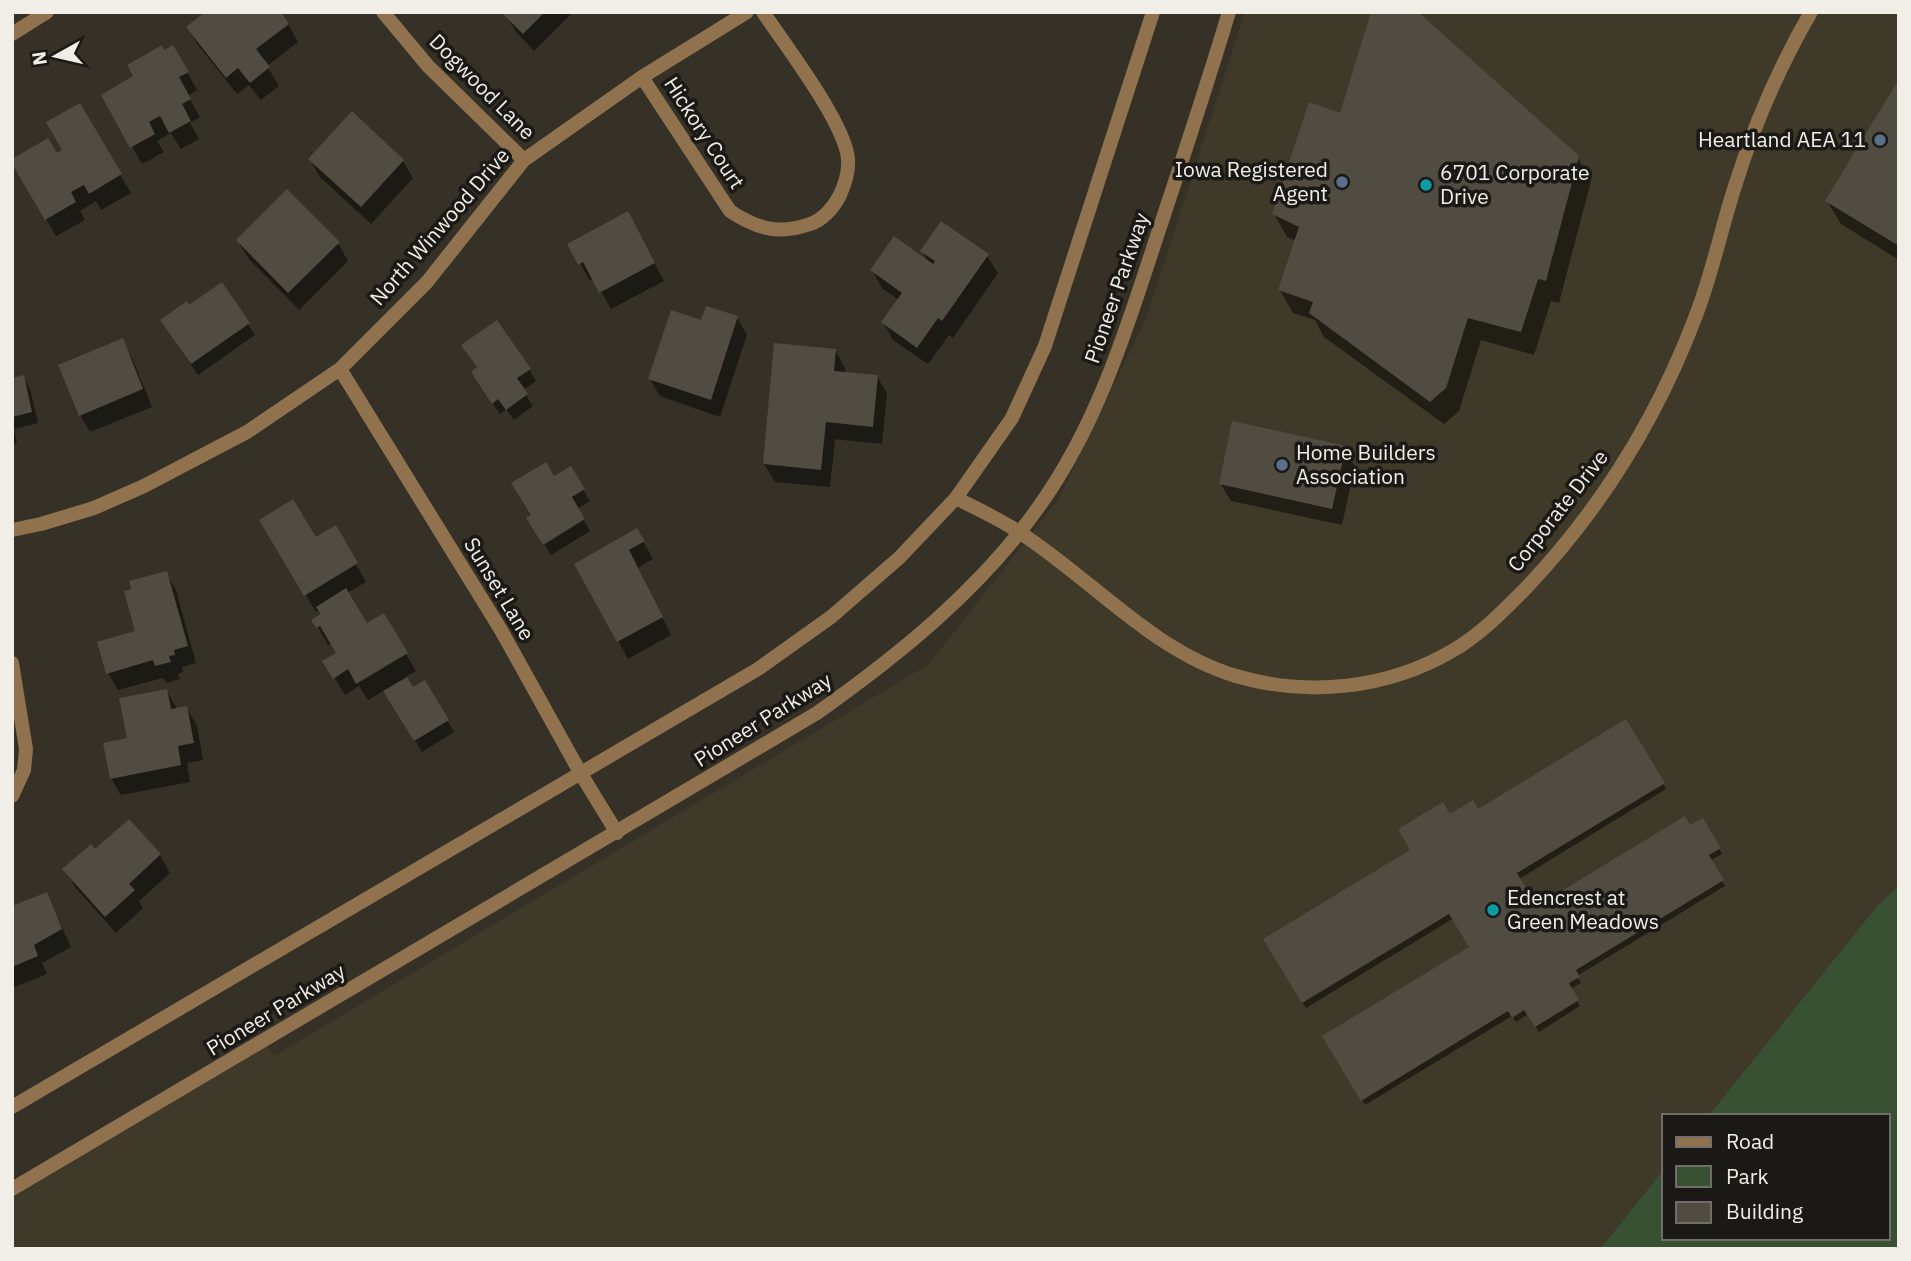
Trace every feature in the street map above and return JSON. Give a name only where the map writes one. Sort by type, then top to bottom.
[{"type":"street","points":[[12,34],[47,12]]},
{"type":"street","name":"Dogwood Lane","points":[[383,12],[428,66],[524,160]]},
{"type":"street","name":"North Winwood Drive","points":[[12,530],[94,508],[144,486],[247,432],[340,369],[427,282],[524,160],[642,77],[747,12]]},
{"type":"street","name":"Hickory Court","points":[[642,77],[730,211],[748,223],[771,230],[795,229],[818,221],[836,203],[845,182],[848,159],[841,130],[763,12]]},
{"type":"street","points":[[12,1107],[758,669],[831,617],[899,558],[956,498],[1012,418],[1045,346],[1153,12]]},
{"type":"street","name":"Pioneer Parkway","points":[[12,1189],[817,713],[863,681],[954,602],[1000,556],[1040,505],[1075,450],[1118,354],[1229,12]]},
{"type":"street","name":"Corporate Drive","points":[[956,498],[1019,531],[1154,634],[1194,659],[1235,676],[1279,686],[1335,687],[1368,683],[1412,670],[1452,651],[1490,624],[1552,561],[1597,503],[1636,443],[1669,380],[1696,316],[1734,187],[1758,119],[1788,51],[1811,12]]},
{"type":"street","name":"Sunset Lane","points":[[340,369],[501,630],[581,775],[617,833]]},
{"type":"street","points":[[12,663],[26,749],[24,770],[12,796]]},
{"type":"shaded area","points":[[1245,12],[1899,12],[1899,886],[1878,905],[1710,1114],[1662,1114],[1662,1172],[1600,1249],[12,1249],[12,1189],[265,1041],[274,1056],[929,664],[1058,500],[1147,316]]},
{"type":"green space","points":[[1899,886],[1899,1249],[1600,1249],[1662,1172],[1662,1240],[1890,1240],[1890,1114],[1710,1114],[1878,905]]},
{"type":"building","points":[[205,12],[281,12],[289,24],[256,49],[270,67],[250,83],[238,68],[226,78],[186,27]]},
{"type":"building","points":[[506,12],[545,12],[523,34],[504,15]]},
{"type":"building","name":"6701 Corporate Drive","points":[[1371,12],[1418,12],[1579,156],[1546,281],[1538,279],[1521,332],[1468,318],[1446,388],[1430,402],[1309,313],[1313,302],[1278,290],[1299,227],[1272,214],[1309,102],[1340,113]]},
{"type":"building","points":[[162,45],[164,50],[173,45],[189,72],[179,77],[191,99],[182,104],[191,121],[169,133],[160,116],[149,122],[155,134],[130,148],[101,95],[133,76],[127,65]]},
{"type":"building","name":"Heartland AEA 11","points":[[1899,79],[1899,246],[1825,201]]},
{"type":"building","points":[[80,103],[122,174],[89,194],[84,185],[71,192],[76,202],[45,220],[12,164],[12,159],[48,138],[57,153],[62,150],[46,122]]},
{"type":"building","points":[[352,111],[404,160],[361,207],[308,159]]},
{"type":"building","points":[[287,189],[340,242],[288,293],[236,240]]},
{"type":"building","points":[[628,211],[655,263],[599,293],[583,262],[578,265],[567,244]]},
{"type":"building","points":[[941,221],[989,254],[942,321],[938,318],[917,348],[881,322],[902,293],[870,270],[894,236],[933,264],[935,261],[920,251]]},
{"type":"building","points":[[222,282],[250,323],[191,364],[160,320],[187,301],[189,305]]},
{"type":"building","points":[[706,306],[738,316],[711,400],[648,379],[671,310],[701,320]]},
{"type":"building","points":[[497,320],[531,369],[517,378],[528,394],[506,410],[498,399],[492,404],[471,372],[477,367],[461,345]]},
{"type":"building","points":[[123,338],[143,389],[79,416],[58,365]]},
{"type":"building","points":[[774,343],[836,349],[834,371],[878,375],[873,427],[826,422],[821,470],[763,464]]},
{"type":"building","points":[[24,375],[32,412],[12,417],[12,378]]},
{"type":"building","name":"Home Builders Association","points":[[1232,421],[1346,446],[1332,509],[1219,484]]},
{"type":"building","points":[[546,462],[554,476],[571,466],[585,489],[572,497],[585,519],[543,545],[526,518],[531,515],[511,483]]},
{"type":"building","points":[[293,499],[316,537],[336,525],[358,563],[304,596],[259,520]]},
{"type":"building","points":[[637,528],[645,541],[629,550],[663,617],[617,642],[574,564]]},
{"type":"building","points":[[167,571],[188,646],[174,650],[175,655],[169,656],[171,662],[155,666],[153,660],[106,674],[97,642],[135,631],[124,591],[131,589],[129,581]]},
{"type":"building","points":[[346,588],[367,623],[384,613],[408,653],[356,684],[348,669],[333,679],[322,661],[336,653],[320,626],[316,628],[311,620],[321,614],[316,607]]},
{"type":"building","points":[[407,677],[413,687],[425,680],[449,720],[414,741],[383,691]]},
{"type":"building","points":[[167,689],[171,709],[187,706],[194,743],[178,746],[181,765],[110,779],[103,743],[127,738],[119,698]]},
{"type":"building","name":"Edencrest at Green Meadows","points":[[1626,719],[1665,783],[1517,873],[1537,906],[1685,816],[1690,825],[1703,818],[1721,848],[1709,855],[1724,880],[1576,970],[1580,977],[1569,983],[1579,1000],[1535,1027],[1524,1010],[1512,1018],[1508,1011],[1361,1101],[1322,1036],[1469,947],[1449,914],[1302,1003],[1263,939],[1410,850],[1398,829],[1443,802],[1450,814],[1473,800],[1478,809]]},
{"type":"building","points":[[129,819],[161,854],[129,884],[135,890],[105,917],[62,869],[91,844],[95,849]]},
{"type":"building","points":[[47,892],[62,929],[34,945],[38,956],[12,967],[12,906]]},
{"type":"place","name":"Heartland AEA 11","points":[[1880,140]]},
{"type":"place","name":"Iowa Registered Agent","points":[[1342,182]]},
{"type":"place","name":"6701 Corporate Drive","points":[[1426,185]]},
{"type":"place","name":"Home Builders Association","points":[[1282,465]]},
{"type":"place","name":"Edencrest at Green Meadows","points":[[1493,910]]}]
